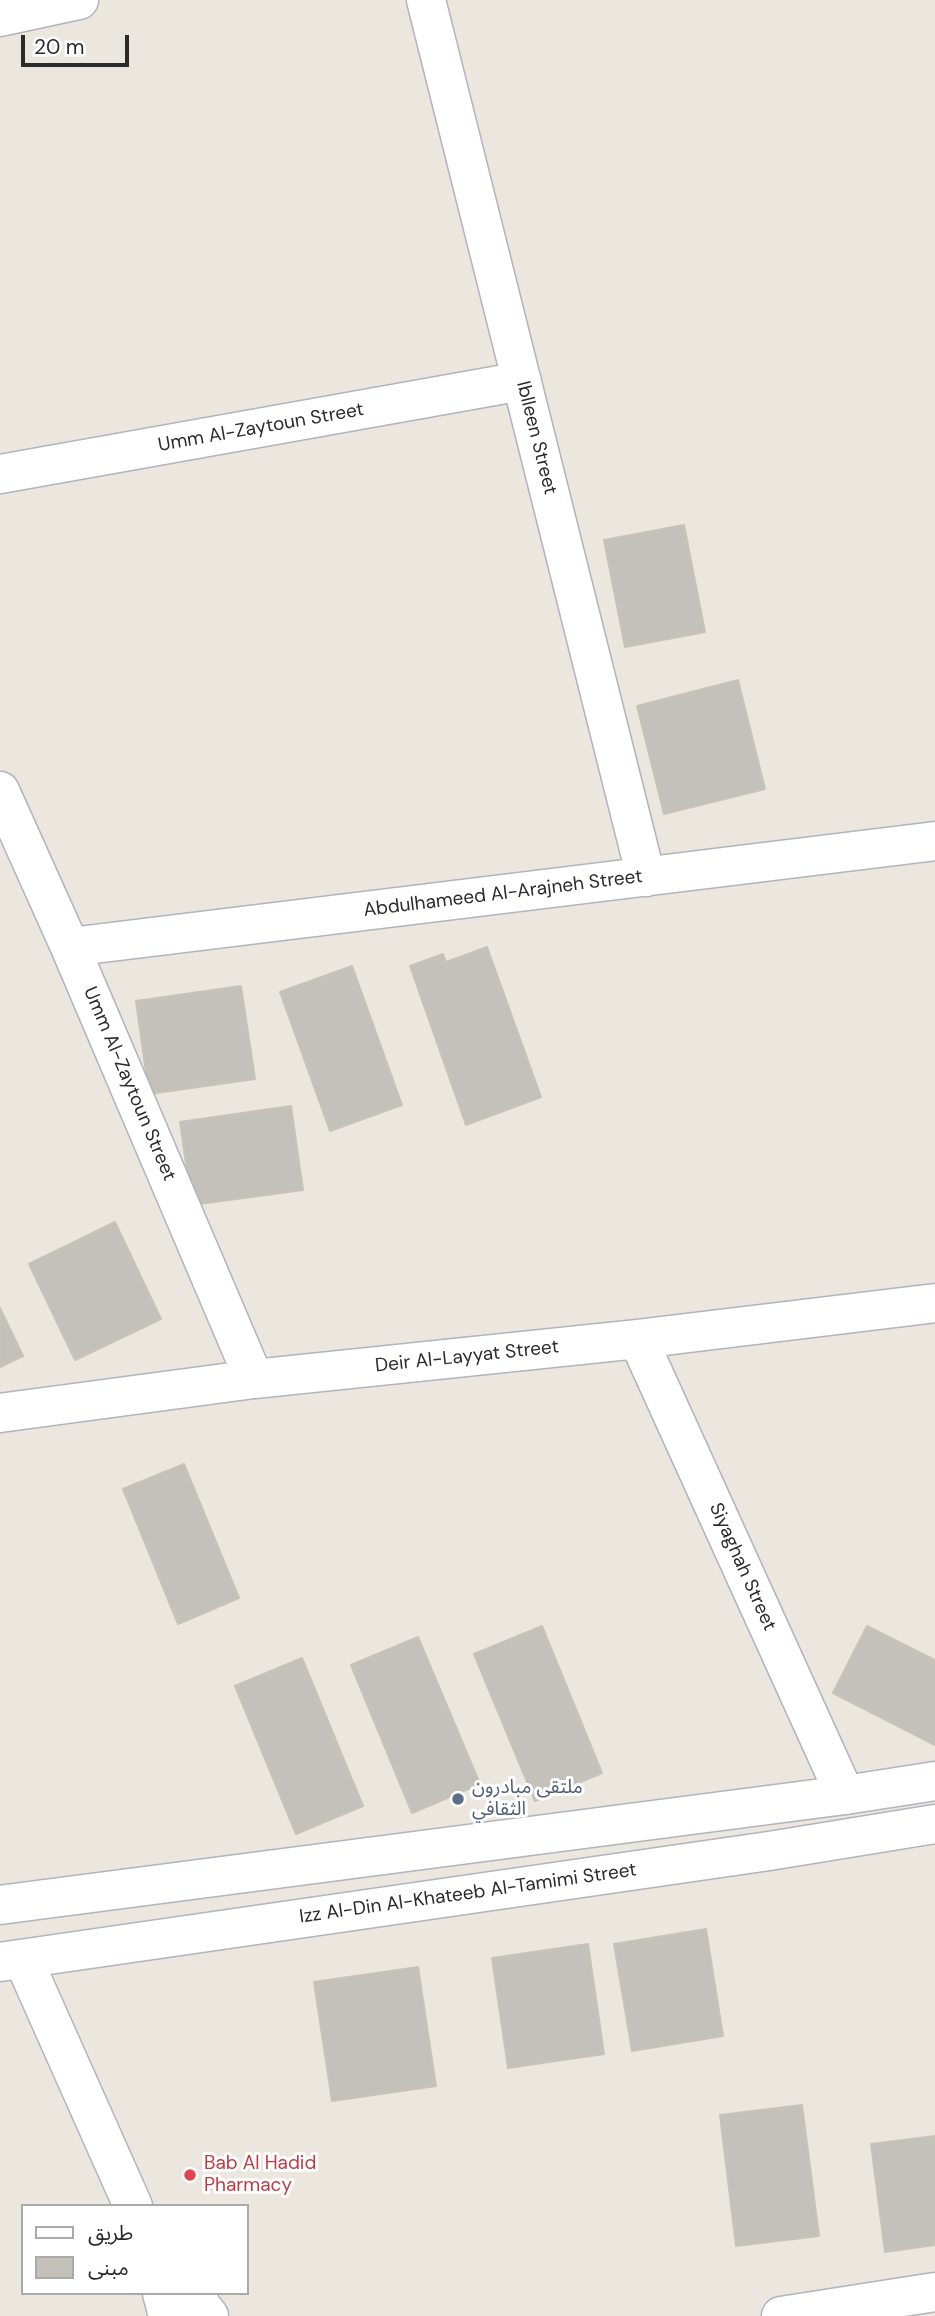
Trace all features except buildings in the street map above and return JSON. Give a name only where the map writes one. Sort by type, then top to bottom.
[{"type":"street","points":[[0,17],[79,0]]},
{"type":"street","name":"Iblleen Street","points":[[426,0],[646,877]]},
{"type":"street","name":"Umm Al-Zaytoun Street","points":[[0,474],[522,381]]},
{"type":"street","name":"Umm Al-Zaytoun Street","points":[[0,791],[70,947],[254,1379]]},
{"type":"street","name":"Abdulhameed Al-Arajneh Street","points":[[70,947],[935,841]]},
{"type":"street","name":"Deir Al-Layyat Street","points":[[0,1413],[254,1379],[638,1339],[935,1303]]},
{"type":"street","name":"Siyaghah Street","points":[[638,1339],[845,1795]]},
{"type":"street","points":[[0,1905],[935,1781]]},
{"type":"street","name":"Izz Al-Din Al-Khateeb Al-Tamimi Street","points":[[12,1960],[769,1851],[935,1824]]},
{"type":"street","points":[[12,1960],[132,2204]]},
{"type":"street","points":[[781,2316],[935,2292]]},
{"type":"street","points":[[163,2295],[168,2316]]},
{"type":"street","points":[[193,2295],[209,2316]]},
{"type":"place","name":"ملتقى مبادرون الثقافي","points":[[458,1799]]},
{"type":"place","name":"Bab Al Hadid Pharmacy","points":[[190,2175]]}]
